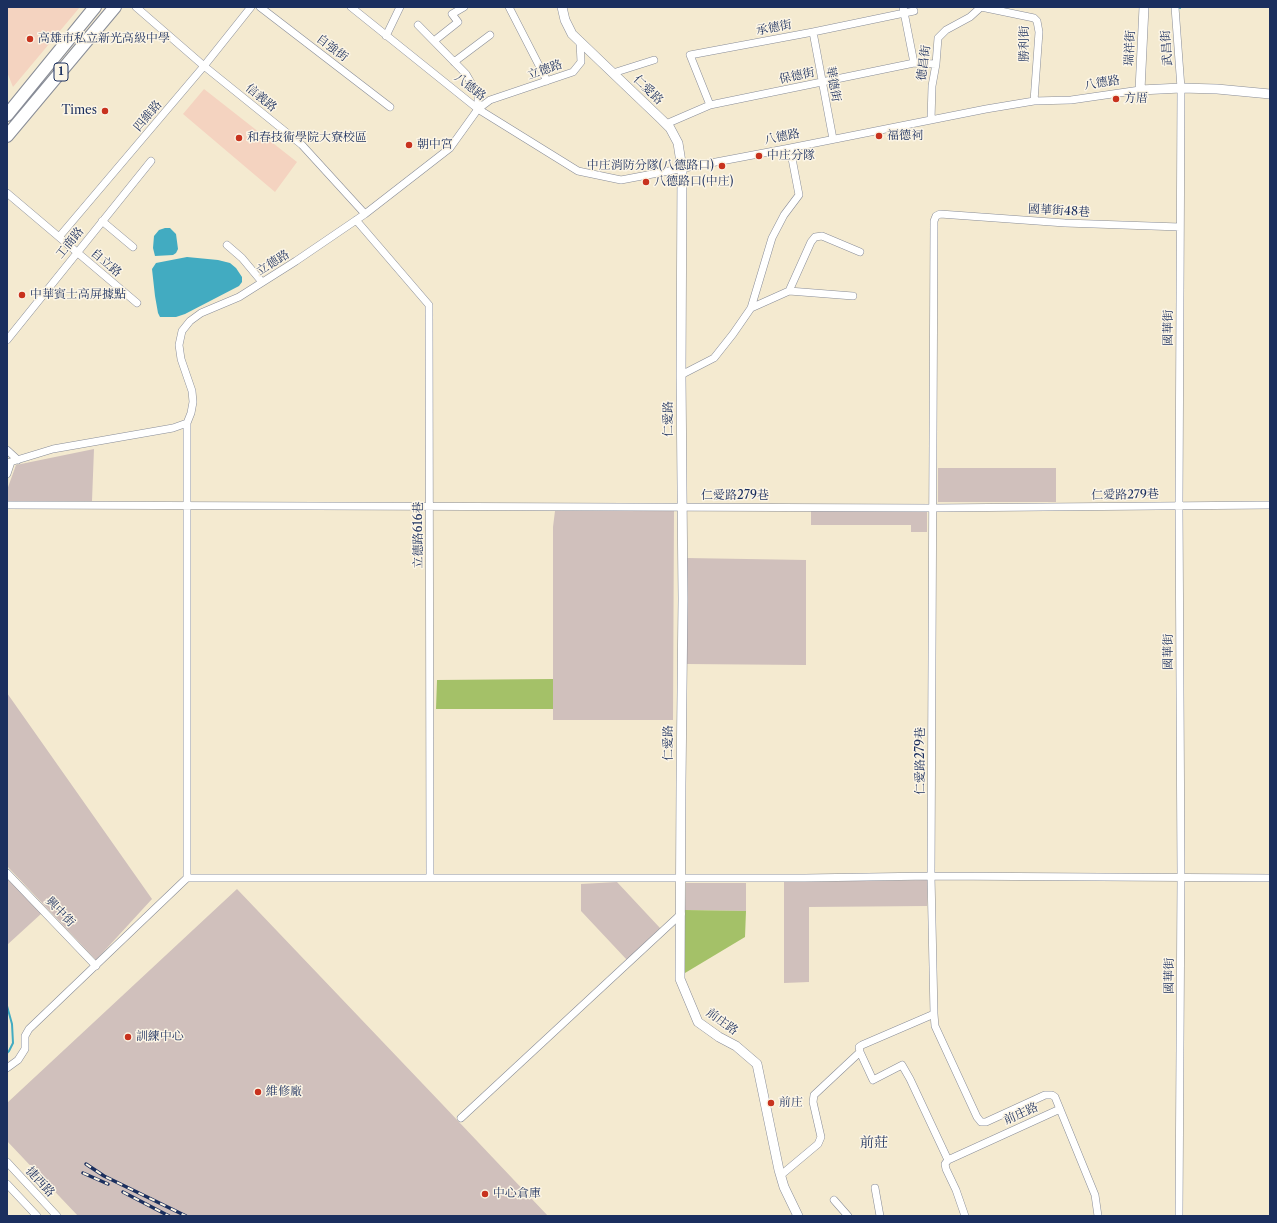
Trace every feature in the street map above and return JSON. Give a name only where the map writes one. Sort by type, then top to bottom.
[{"type":"main road","name":"1","points":[[7,115],[96,7]]},
{"type":"main road","name":"1","points":[[7,136],[115,7]]},
{"type":"street","name":"信義路","points":[[136,7],[204,66],[302,145],[365,214]]},
{"type":"street","name":"四維路","points":[[59,237],[204,66],[251,7]]},
{"type":"street","name":"自強街","points":[[260,7],[390,108]]},
{"type":"street","name":"八德路","points":[[351,7],[478,109],[578,171],[621,180],[1034,101],[1071,100],[1140,90],[1180,88],[1216,89],[1270,94]]},
{"type":"street","points":[[386,36],[400,7]]},
{"type":"street","points":[[434,41],[458,22],[452,14],[464,7]]},
{"type":"street","points":[[509,7],[547,81]]},
{"type":"street","name":"仁愛路","points":[[562,7],[568,28],[580,42],[670,128],[678,143],[682,169],[681,375],[683,598],[680,878]]},
{"type":"street","name":"德昌街","points":[[930,120],[932,86],[936,64],[938,38],[946,30],[970,17],[981,7]]},
{"type":"street","name":"勝利街","points":[[981,7],[1034,18],[1037,21],[1039,32],[1034,101]]},
{"type":"street","name":"瑞祥街","points":[[1140,90],[1144,7]]},
{"type":"street","name":"武昌街","points":[[1175,7],[1180,88]]},
{"type":"street","points":[[904,10],[914,62]]},
{"type":"street","name":"承德街","points":[[710,105],[690,55],[813,32],[904,10],[914,11]]},
{"type":"street","points":[[418,25],[466,74],[478,95],[478,109]]},
{"type":"street","name":"華德街","points":[[813,32],[832,140]]},
{"type":"street","points":[[454,62],[490,35]]},
{"type":"street","name":"立德路","points":[[187,878],[187,423],[193,402],[192,391],[181,359],[179,345],[182,332],[190,321],[201,313],[238,297],[296,262],[365,214],[450,148],[478,109],[490,100],[573,72],[581,62],[580,42]]},
{"type":"street","points":[[613,73],[654,60]]},
{"type":"street","name":"保德街","points":[[666,124],[710,105],[914,62],[936,64]]},
{"type":"street","name":"國華街","points":[[1179,1216],[1181,877],[1179,505],[1180,88]]},
{"type":"street","points":[[681,375],[714,358],[751,308],[772,238],[784,215],[799,195],[790,148]]},
{"type":"street","name":"工商路","points":[[7,340],[151,161]]},
{"type":"street","name":"自立路","points":[[7,193],[136,303]]},
{"type":"street","name":"國華街48巷","points":[[936,216],[940,214],[1065,223],[1180,227]]},
{"type":"street","name":"仁愛路279巷","points":[[936,216],[934,221],[931,876],[935,1026],[977,1118],[981,1122],[986,1122],[1045,1095],[1052,1095],[1055,1097],[1060,1109]]},
{"type":"street","name":"立德路616巷","points":[[356,220],[429,305],[430,878]]},
{"type":"street","points":[[102,221],[133,248]]},
{"type":"street","points":[[789,290],[811,242],[815,237],[822,236],[860,252]]},
{"type":"street","points":[[227,245],[242,258],[262,282]]},
{"type":"street","points":[[751,308],[789,290],[853,296]]},
{"type":"street","points":[[12,462],[54,449],[173,428],[187,423]]},
{"type":"street","points":[[7,450],[12,462],[7,474]]},
{"type":"street","name":"仁愛路279巷","points":[[7,505],[933,508],[1270,505]]},
{"type":"street","name":"興中街","points":[[7,873],[96,966]]},
{"type":"street","points":[[7,1068],[18,1060],[25,1049],[25,1036],[30,1029],[187,878],[680,878],[931,876],[1270,878]]},
{"type":"street","name":"前庄路","points":[[680,878],[680,979],[698,1022],[719,1037],[736,1046],[757,1064],[781,1175],[787,1194],[798,1216]]},
{"type":"street","points":[[461,1118],[681,914]]},
{"type":"street","points":[[934,1014],[862,1045],[859,1048],[874,1080],[902,1065],[948,1160],[945,1164],[946,1169],[956,1190],[965,1216]]},
{"type":"street","points":[[781,1175],[818,1144],[821,1137],[813,1102],[814,1095],[860,1052]]},
{"type":"street","points":[[1060,1109],[1095,1195],[1098,1216]]},
{"type":"street","name":"前庄路","points":[[948,1160],[1060,1109]]},
{"type":"street","name":"捷西路","points":[[7,1162],[57,1216]]},
{"type":"street","points":[[7,1184],[37,1216]]},
{"type":"street","points":[[875,1188],[880,1216]]},
{"type":"street","points":[[834,1200],[848,1216]]},
{"type":"shaded area","name":"高雄市私立新光高級中學","points":[[7,7],[80,7],[13,87],[7,72]]},
{"type":"shaded area","name":"和春技術學院大寮校區","points":[[204,89],[297,162],[275,192],[183,114]]},
{"type":"shaded area","points":[[94,449],[92,501],[7,501],[7,490],[16,465]]},
{"type":"shaded area","points":[[938,468],[1056,468],[1056,502],[938,502]]},
{"type":"shaded area","points":[[674,510],[673,720],[553,720],[553,527],[555,511]]},
{"type":"shaded area","points":[[811,510],[927,511],[927,532],[911,532],[911,525],[811,525]]},
{"type":"shaded area","points":[[687,558],[806,560],[806,665],[687,664]]},
{"type":"shaded area","points":[[7,693],[152,899],[96,960],[7,866]]},
{"type":"shaded area","points":[[7,877],[42,913],[7,945]]},
{"type":"shaded area","points":[[928,880],[927,906],[809,907],[809,982],[784,983],[784,882]]},
{"type":"shaded area","points":[[617,882],[660,928],[627,960],[581,911],[581,884]]},
{"type":"shaded area","points":[[686,883],[746,883],[746,911],[685,910]]},
{"type":"shaded area","points":[[237,889],[548,1216],[78,1216],[7,1141],[7,1103]]},
{"type":"green space","points":[[553,679],[553,709],[436,709],[437,680]]},
{"type":"green space","points":[[685,910],[746,911],[745,937],[685,973]]},
{"type":"water","points":[[170,228],[176,234],[178,249],[173,255],[155,256],[153,248],[154,236],[159,230]]},
{"type":"water","points":[[187,257],[218,260],[230,263],[236,268],[242,277],[242,282],[239,286],[185,314],[176,317],[160,317],[155,296],[152,269],[156,263]]},
{"type":"waterway","points":[[7,1006],[12,1024],[13,1043],[7,1053]]},
{"type":"railway","points":[[86,1164],[104,1176],[186,1216]]},
{"type":"railway","points":[[83,1173],[108,1184]]},
{"type":"railway","points":[[123,1192],[169,1216]]},
{"type":"place","name":"高雄市私立新光高級中學","points":[[30,39]]},
{"type":"place","name":"方厝","points":[[1116,99]]},
{"type":"place","name":"Times","points":[[105,111]]},
{"type":"place","name":"福德祠","points":[[879,136]]},
{"type":"place","name":"和春技術學院大寮校區","points":[[239,138]]},
{"type":"place","name":"朝中宮","points":[[409,145]]},
{"type":"place","name":"中庄分隊","points":[[759,156]]},
{"type":"place","name":"中庄消防分隊(八德路口)","points":[[722,166]]},
{"type":"place","name":"八德路口(中庄)","points":[[646,182]]},
{"type":"place","name":"中華賓士高屏據點","points":[[22,295]]},
{"type":"place","name":"訓練中心","points":[[128,1037]]},
{"type":"place","name":"維修廠","points":[[258,1092]]},
{"type":"place","name":"前庄","points":[[771,1103]]},
{"type":"place","name":"中心倉庫","points":[[485,1194]]},
{"type":"district","name":"前莊","points":[[874,1143]]}]
